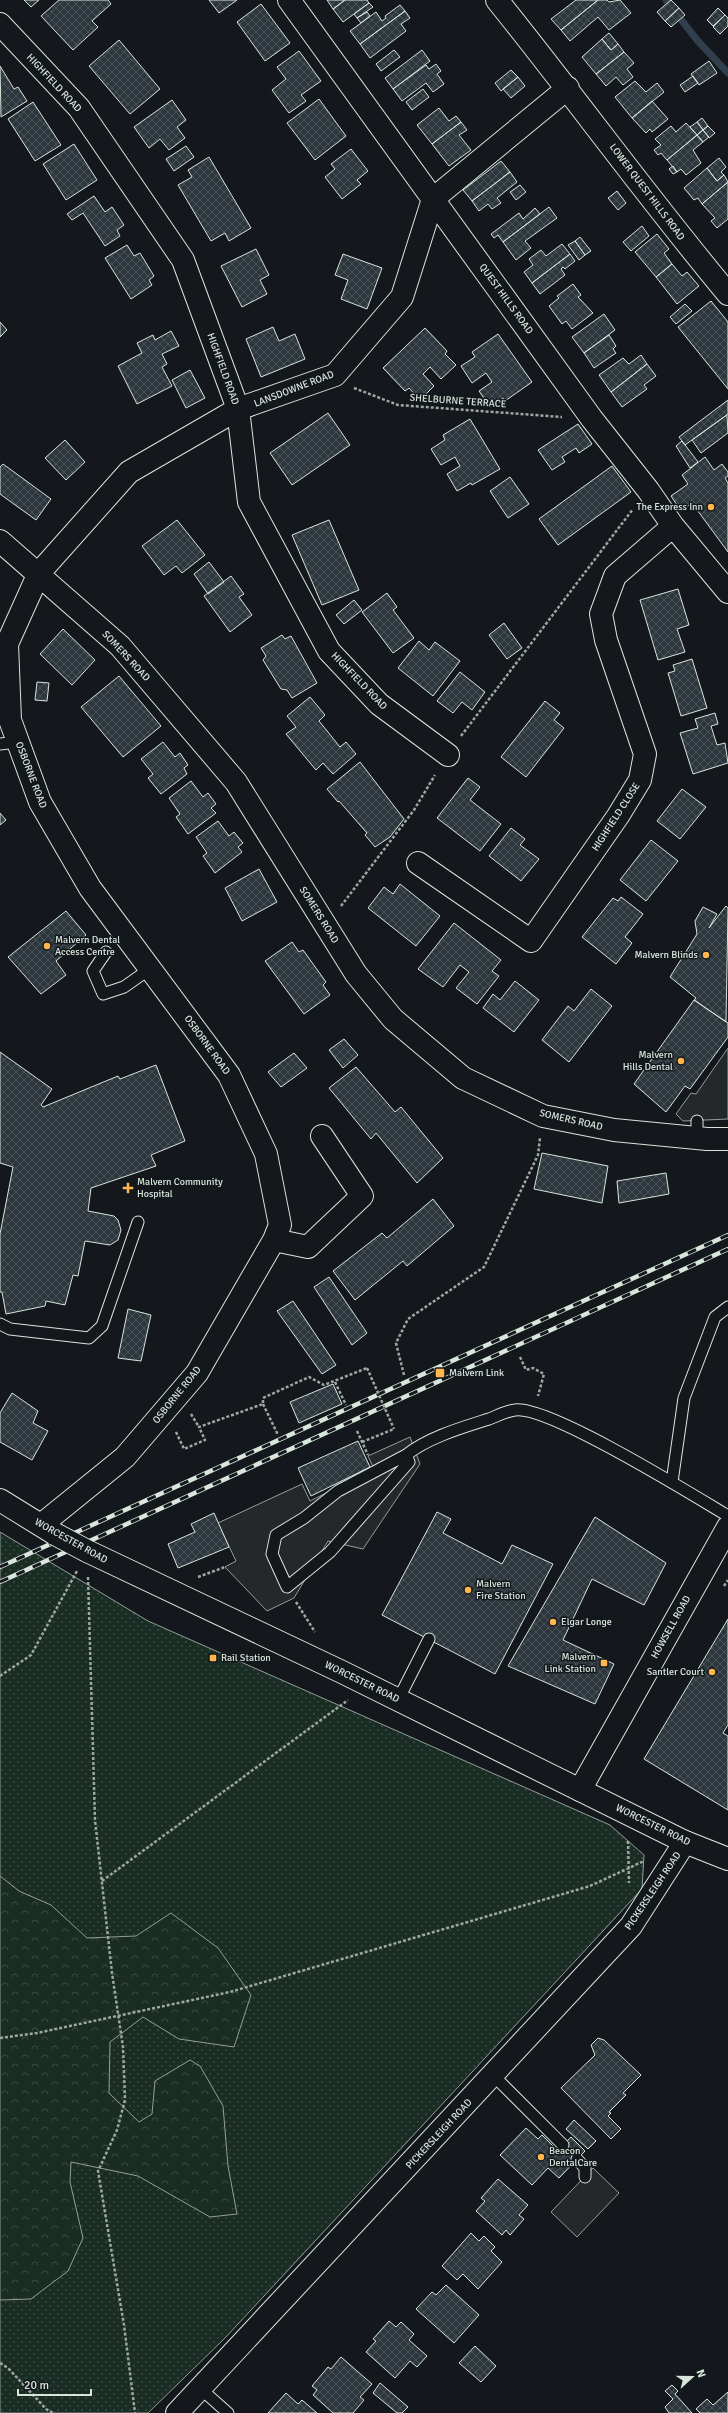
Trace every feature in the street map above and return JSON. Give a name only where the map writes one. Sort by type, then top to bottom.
[{"type":"main road","name":"QUEST HILLS ROAD","points":[[289,0],[592,419],[648,490],[673,526],[728,592]]},
{"type":"main road","name":"LOWER QUEST HILLS ROAD","points":[[497,0],[568,88],[678,234],[728,294]]},
{"type":"main road","name":"HIGHFIELD ROAD","points":[[0,24],[79,108],[183,260],[238,409],[249,502],[329,650],[379,704],[446,754]]},
{"type":"main road","points":[[433,199],[568,88]]},
{"type":"main road","name":"LANSDOWNE ROAD","points":[[39,573],[129,472],[238,409],[335,375],[402,297],[433,199]]},
{"type":"main road","name":"HIGHFIELD CLOSE","points":[[418,863],[530,941],[618,816],[640,780],[645,754],[606,640],[601,614],[615,576],[673,526]]},
{"type":"main road","name":"SOMERS ROAD","points":[[0,541],[39,573],[120,646],[236,782],[325,927],[356,974],[392,1018],[463,1078],[543,1116],[614,1130],[697,1130],[728,1138]]},
{"type":"main road","name":"OSBORNE ROAD","points":[[39,573],[7,644],[10,720],[9,743],[40,802],[90,888],[151,968],[229,1075],[266,1154],[280,1226],[274,1240],[197,1373],[125,1457],[48,1530]]},
{"type":"main road","points":[[274,1240],[308,1247],[362,1196],[322,1136]]},
{"type":"main road","name":"WORCESTER ROAD","points":[[0,1500],[48,1530],[88,1551],[398,1700],[685,1842],[728,1859]]},
{"type":"main road","name":"HOWSELL ROAD","points":[[580,1790],[728,1527]]},
{"type":"main road","name":"PICKERSLEIGH ROAD","points":[[177,2413],[631,1926],[685,1842]]},
{"type":"lane","points":[[106,952],[93,971],[103,994],[124,987],[151,968]]},
{"type":"lane","points":[[0,1324],[10,1329],[89,1338],[102,1326],[138,1222]]},
{"type":"lane","points":[[672,1482],[684,1398],[715,1317],[728,1308]]},
{"type":"lane","points":[[406,1455],[409,1462],[330,1552],[287,1587],[272,1554],[276,1535],[304,1518],[338,1491],[406,1455],[414,1448],[459,1429],[516,1409],[550,1417],[672,1482],[728,1516]]},
{"type":"lane","points":[[398,1700],[429,1640]]},
{"type":"lane","points":[[493,2075],[563,2145]]},
{"type":"lane","points":[[577,2160],[585,2168],[585,2177]]},
{"type":"lane","points":[[201,2388],[228,2413]]},
{"type":"path","name":"SHELBURNE TERRACE","points":[[328,378],[398,405],[592,419]]},
{"type":"path","points":[[325,927],[414,810],[442,764],[446,754],[452,749],[648,490]]},
{"type":"path","points":[[404,1375],[396,1343],[408,1318],[484,1267],[538,1155],[543,1116]]},
{"type":"path","points":[[520,1357],[526,1370],[533,1368],[544,1374],[533,1413]]},
{"type":"path","points":[[278,1435],[263,1404],[263,1398],[309,1377],[324,1386],[367,1368],[394,1429],[362,1442]]},
{"type":"path","points":[[335,1382],[346,1405]]},
{"type":"path","points":[[180,1393],[205,1440],[184,1449],[176,1432],[181,1426]]},
{"type":"path","points":[[199,1428],[263,1404]]},
{"type":"path","points":[[186,1420],[191,1413]]},
{"type":"path","points":[[357,1431],[375,1471]]},
{"type":"path","points":[[0,1676],[31,1655],[88,1551]]},
{"type":"path","points":[[88,1551],[95,1820],[112,1973],[123,2047],[125,2100],[117,2130],[98,2171],[124,2325],[135,2413]]},
{"type":"path","points":[[287,1587],[317,1635]]},
{"type":"path","points":[[102,1881],[368,1686]]},
{"type":"path","points":[[627,1812],[630,1888]]},
{"type":"path","points":[[0,2038],[37,2033],[230,1992],[590,1886],[651,1858]]},
{"type":"path","points":[[0,2363],[8,2368],[46,2409],[53,2413]]},
{"type":"green space","points":[[0,1532],[148,1621],[610,1825],[644,1855],[642,1889],[225,2338],[148,2413],[0,2413]]},
{"type":"green space","points":[[0,1876],[19,1891],[51,1905],[87,1938],[136,1936],[171,1913],[218,1948],[251,1995],[234,2047],[179,2039],[143,2017],[110,2042],[109,2093],[139,2122],[152,2114],[155,2081],[190,2060],[200,2066],[223,2106],[228,2166],[237,2214],[210,2217],[138,2176],[71,2162],[70,2182],[83,2238],[68,2271],[31,2299],[0,2300]]},
{"type":"shaded area","points":[[728,1048],[728,1119],[683,1121],[676,1114],[691,1093],[696,1094]]},
{"type":"shaded area","points":[[410,1437],[420,1464],[363,1549],[328,1541],[294,1598],[267,1611],[225,1567],[236,1561],[218,1523],[302,1484],[310,1501],[374,1469],[368,1456]]},
{"type":"shaded area","points":[[593,2168],[619,2193],[577,2237],[551,2212]]},
{"type":"building","points":[[24,0],[39,0],[31,7]]},
{"type":"building","points":[[59,0],[108,0],[111,4],[92,21],[98,27],[73,50],[41,16]]},
{"type":"building","points":[[209,0],[237,0],[219,13]]},
{"type":"building","points":[[327,0],[345,0],[333,9]]},
{"type":"building","points":[[345,0],[367,0],[369,3],[343,22],[333,9]]},
{"type":"building","points":[[576,0],[598,0],[561,30],[551,19]]},
{"type":"building","points":[[598,0],[607,0],[609,2],[620,0],[631,13],[609,30],[598,17],[570,41],[561,30]]},
{"type":"building","points":[[671,0],[679,8],[665,21],[657,12]]},
{"type":"building","points":[[369,3],[373,7],[357,18],[354,14]]},
{"type":"building","points":[[261,4],[290,43],[265,61],[237,22]]},
{"type":"building","points":[[400,5],[405,11],[360,44],[350,31],[376,12],[382,21],[386,18],[385,16]]},
{"type":"building","points":[[679,8],[685,15],[671,27],[665,21]]},
{"type":"building","points":[[718,8],[725,15],[713,26],[707,20]]},
{"type":"building","points":[[405,11],[410,18],[401,24],[406,31],[370,58],[360,44]]},
{"type":"building","points":[[367,12],[370,16],[361,23],[357,18]]},
{"type":"building","points":[[725,15],[728,18],[728,26],[720,34],[713,27]]},
{"type":"building","points":[[609,33],[618,44],[611,50],[602,39]]},
{"type":"building","points":[[602,39],[611,50],[618,44],[624,52],[596,74],[582,57]]},
{"type":"building","points":[[119,40],[160,89],[130,114],[89,66]]},
{"type":"building","points":[[394,50],[400,57],[381,71],[376,64]]},
{"type":"building","points":[[422,50],[430,61],[393,89],[385,78]]},
{"type":"building","points":[[299,51],[321,81],[301,95],[306,101],[289,113],[272,90],[286,79],[277,67]]},
{"type":"building","points":[[624,52],[634,63],[627,69],[633,77],[623,85],[616,77],[606,86],[596,74]]},
{"type":"building","points":[[709,61],[717,73],[699,85],[691,74]]},
{"type":"building","points":[[436,64],[441,71],[437,74],[444,84],[433,92],[426,83],[402,101],[393,89],[426,65],[429,69]]},
{"type":"building","points":[[0,66],[14,89],[18,87],[27,101],[1,117]]},
{"type":"building","points":[[511,70],[518,77],[501,91],[495,83]]},
{"type":"building","points":[[693,76],[698,83],[685,92],[680,85]]},
{"type":"building","points":[[518,77],[525,86],[511,98],[503,89]]},
{"type":"building","points":[[635,81],[646,92],[657,83],[664,92],[632,118],[615,97]]},
{"type":"building","points":[[423,89],[429,97],[412,110],[406,102]]},
{"type":"building","points":[[319,99],[346,136],[315,160],[287,123]]},
{"type":"building","points":[[172,100],[186,120],[177,127],[185,138],[169,150],[160,139],[149,148],[134,127]]},
{"type":"building","points":[[652,101],[668,119],[652,132],[650,129],[646,133],[632,118]]},
{"type":"building","points":[[33,102],[61,145],[35,161],[8,119]]},
{"type":"building","points":[[439,108],[449,121],[456,116],[461,122],[432,144],[417,125]]},
{"type":"building","points":[[702,118],[708,126],[703,130],[697,122]]},
{"type":"building","points":[[461,122],[467,130],[459,135],[471,150],[449,166],[432,144]]},
{"type":"building","points":[[697,122],[703,130],[697,135],[690,127]]},
{"type":"building","points":[[686,123],[697,135],[667,160],[661,153],[658,155],[654,150],[661,145],[655,139],[671,126],[676,132]]},
{"type":"building","points":[[708,126],[715,133],[709,138],[703,130]]},
{"type":"building","points":[[703,130],[709,137],[703,142],[697,135]]},
{"type":"building","points":[[697,135],[703,142],[693,150],[701,163],[686,175],[681,169],[677,172],[667,160]]},
{"type":"building","points":[[74,144],[97,180],[66,200],[43,164]]},
{"type":"building","points":[[186,146],[194,157],[174,171],[166,159]]},
{"type":"building","points":[[351,149],[368,171],[357,180],[361,184],[342,199],[325,177],[335,169],[331,164]]},
{"type":"building","points":[[209,157],[251,228],[229,241],[225,233],[211,241],[178,185],[192,177],[188,170]]},
{"type":"building","points":[[719,158],[726,167],[721,172],[724,175],[717,181],[707,168]]},
{"type":"building","points":[[501,161],[510,172],[472,201],[463,190]]},
{"type":"building","points":[[673,166],[677,172],[673,174],[669,169]]},
{"type":"building","points":[[707,168],[717,181],[724,175],[728,182],[702,204],[698,198],[694,200],[684,188]]},
{"type":"building","points":[[510,172],[517,182],[497,198],[501,203],[492,209],[488,204],[479,211],[472,201]]},
{"type":"building","points":[[728,182],[728,219],[717,228],[711,221],[715,218],[702,204]]},
{"type":"building","points":[[520,185],[526,192],[516,200],[510,192]]},
{"type":"building","points":[[617,191],[626,203],[618,210],[608,198]]},
{"type":"building","points":[[94,196],[105,212],[112,207],[124,225],[117,230],[120,236],[105,246],[83,213],[72,220],[67,214]]},
{"type":"building","points":[[549,207],[557,218],[525,241],[531,248],[516,260],[503,242]]},
{"type":"building","points":[[535,208],[540,214],[503,242],[498,235],[494,238],[491,234],[519,213],[523,219]]},
{"type":"building","points":[[642,226],[649,236],[631,251],[623,242]]},
{"type":"building","points":[[657,234],[669,249],[664,253],[672,264],[656,277],[635,252]]},
{"type":"building","points":[[580,237],[591,251],[585,255],[575,241]]},
{"type":"building","points":[[575,241],[585,255],[579,260],[568,245]]},
{"type":"building","points":[[562,244],[570,254],[532,283],[524,272],[533,265],[529,259],[541,250],[546,256]]},
{"type":"building","points":[[127,245],[134,256],[140,253],[154,276],[149,280],[152,285],[131,299],[105,258]]},
{"type":"building","points":[[256,249],[269,275],[260,280],[267,294],[242,307],[221,266]]},
{"type":"building","points":[[343,254],[382,268],[367,309],[341,299],[348,280],[335,275]]},
{"type":"building","points":[[570,254],[575,261],[565,269],[563,267],[561,269],[565,275],[540,294],[532,283]]},
{"type":"building","points":[[672,264],[682,276],[687,272],[699,286],[677,304],[656,277]]},
{"type":"building","points":[[573,284],[581,295],[578,297],[593,313],[572,329],[566,321],[562,324],[549,306],[559,298],[557,296]]},
{"type":"building","points":[[711,301],[728,322],[728,389],[678,327]]},
{"type":"building","points":[[685,304],[692,311],[676,324],[670,317]]},
{"type":"building","points":[[604,314],[615,330],[584,353],[572,337]]},
{"type":"building","points":[[0,322],[7,330],[0,337]]},
{"type":"building","points":[[273,327],[279,341],[295,334],[305,359],[261,377],[246,339]]},
{"type":"building","points":[[425,328],[447,351],[445,354],[456,365],[441,379],[430,367],[423,374],[434,386],[420,400],[409,388],[405,391],[383,368]]},
{"type":"building","points":[[171,331],[179,346],[162,354],[167,364],[162,367],[172,386],[137,404],[118,366],[142,353],[137,343],[153,335],[155,340]]},
{"type":"building","points":[[498,334],[532,382],[505,401],[503,398],[490,407],[479,391],[492,382],[486,373],[472,383],[461,366],[475,357],[472,352]]},
{"type":"building","points":[[609,335],[616,346],[613,349],[616,353],[594,368],[584,353]]},
{"type":"building","points":[[641,355],[647,364],[611,392],[599,375],[623,358],[629,364]]},
{"type":"building","points":[[647,364],[656,376],[644,385],[647,389],[622,407],[611,392]]},
{"type":"building","points":[[190,370],[205,398],[186,408],[172,380]]},
{"type":"building","points":[[728,400],[728,414],[685,445],[679,437]]},
{"type":"building","points":[[328,413],[350,445],[292,485],[270,453]]},
{"type":"building","points":[[727,415],[728,433],[701,453],[692,440]]},
{"type":"building","points":[[470,419],[500,469],[472,485],[471,483],[457,491],[447,474],[460,466],[455,457],[441,465],[431,449],[445,440],[443,435]]},
{"type":"building","points":[[578,424],[592,444],[579,453],[576,448],[562,457],[565,462],[552,470],[538,450]]},
{"type":"building","points":[[65,440],[85,462],[66,480],[45,458]]},
{"type":"building","points":[[682,441],[698,462],[690,468],[676,446]]},
{"type":"building","name":"The Express Inn","points":[[705,457],[714,470],[722,464],[728,472],[728,476],[725,478],[728,483],[728,552],[692,503],[681,511],[671,496],[688,484],[682,475]]},
{"type":"building","points":[[3,464],[51,499],[36,520],[0,494],[0,467]]},
{"type":"building","points":[[612,466],[631,492],[558,545],[539,519]]},
{"type":"building","points":[[510,477],[529,504],[508,518],[490,491]]},
{"type":"building","points":[[177,520],[205,555],[182,573],[176,566],[164,575],[142,546]]},
{"type":"building","points":[[329,520],[359,590],[322,605],[292,535]]},
{"type":"building","points":[[209,562],[224,582],[208,594],[194,574]]},
{"type":"building","points":[[231,576],[244,594],[239,597],[252,615],[230,632],[204,596]]},
{"type":"building","points":[[678,589],[689,625],[677,629],[685,652],[658,660],[640,600]]},
{"type":"building","points":[[387,593],[397,607],[393,610],[414,638],[393,653],[362,612]]},
{"type":"building","points":[[354,600],[362,610],[344,624],[336,615]]},
{"type":"building","points":[[504,623],[522,648],[507,659],[489,635]]},
{"type":"building","points":[[63,629],[95,660],[72,685],[40,654]]},
{"type":"building","points":[[282,635],[285,639],[291,636],[317,683],[292,698],[287,690],[281,689],[263,660],[266,656],[261,648]]},
{"type":"building","points":[[419,641],[429,650],[435,642],[460,661],[433,696],[398,668]]},
{"type":"building","points":[[692,659],[707,708],[681,716],[668,673],[675,671],[673,665]]},
{"type":"building","points":[[460,672],[485,692],[472,710],[462,702],[453,713],[437,701]]},
{"type":"building","points":[[119,676],[161,726],[123,757],[81,707]]},
{"type":"building","points":[[37,682],[49,683],[47,701],[35,700]]},
{"type":"building","points":[[310,697],[325,715],[319,721],[340,747],[346,742],[356,754],[333,774],[323,763],[316,770],[286,734],[296,727],[287,716]]},
{"type":"building","points":[[545,701],[560,713],[554,720],[564,728],[526,777],[501,757]]},
{"type":"building","points":[[715,713],[718,724],[711,726],[717,745],[725,743],[728,763],[693,774],[680,733],[698,728],[695,719]]},
{"type":"building","points":[[163,742],[175,757],[180,753],[188,765],[184,768],[187,774],[161,794],[148,778],[153,774],[141,759]]},
{"type":"building","points":[[360,762],[404,819],[390,837],[375,847],[365,835],[367,833],[327,789]]},
{"type":"building","points":[[468,778],[480,787],[470,800],[501,824],[480,851],[437,818]]},
{"type":"building","points":[[191,781],[203,797],[208,793],[216,804],[211,808],[216,813],[188,834],[176,817],[180,814],[169,798]]},
{"type":"building","points":[[682,789],[706,807],[680,839],[657,821]]},
{"type":"building","points":[[0,813],[6,820],[0,825]]},
{"type":"building","points":[[218,821],[229,836],[234,832],[243,843],[238,847],[242,852],[215,873],[203,856],[207,853],[196,837]]},
{"type":"building","points":[[511,828],[525,839],[520,845],[539,859],[521,881],[489,856]]},
{"type":"building","points":[[651,840],[678,861],[646,901],[620,880]]},
{"type":"building","points":[[259,869],[277,902],[242,921],[225,888]]},
{"type":"building","points":[[400,884],[440,916],[416,946],[368,908],[384,887],[393,894]]},
{"type":"building","points":[[621,897],[643,914],[625,937],[632,943],[616,964],[582,937],[613,898],[618,901]]},
{"type":"building","name":"Malvern Blinds","points":[[726,906],[728,908],[726,1022],[694,1000],[696,998],[670,977],[697,934],[695,921],[703,907],[717,914],[709,928]]},
{"type":"building","name":"Malvern Dental Access Centre","points":[[66,911],[86,935],[56,961],[66,975],[41,994],[8,957]]},
{"type":"building","points":[[454,923],[501,960],[492,971],[499,976],[477,1004],[456,988],[469,972],[460,965],[443,987],[418,969]]},
{"type":"building","points":[[292,942],[299,952],[303,950],[326,982],[323,985],[330,995],[304,1014],[265,961]]},
{"type":"building","points":[[515,981],[539,1000],[514,1032],[483,1008],[493,994],[500,1000]]},
{"type":"building","points":[[591,989],[612,1006],[569,1062],[542,1040],[568,1006],[574,1011]]},
{"type":"building","name":"Malvern Hills Dental","points":[[694,1000],[728,1023],[728,1037],[690,1089],[685,1086],[666,1112],[634,1084]]},
{"type":"building","points":[[344,1039],[358,1055],[343,1068],[329,1050]]},
{"type":"building","name":"Malvern Community Hospital","points":[[0,1052],[52,1089],[41,1105],[43,1107],[118,1076],[120,1079],[156,1065],[185,1141],[151,1155],[156,1166],[91,1188],[88,1211],[114,1216],[118,1220],[121,1230],[118,1240],[110,1245],[85,1241],[78,1276],[73,1275],[65,1305],[46,1301],[45,1306],[6,1314],[2,1292],[0,1292],[0,1234],[13,1167],[0,1163]]},
{"type":"building","points":[[294,1053],[307,1068],[281,1087],[268,1072]]},
{"type":"building","points":[[356,1067],[395,1112],[401,1107],[443,1158],[417,1183],[376,1133],[371,1139],[329,1088]]},
{"type":"building","points":[[542,1153],[608,1166],[602,1203],[534,1189]]},
{"type":"building","points":[[666,1173],[669,1194],[619,1203],[617,1181]]},
{"type":"building","points":[[433,1199],[454,1226],[407,1266],[403,1261],[355,1300],[333,1271],[382,1233],[387,1238]]},
{"type":"building","points":[[329,1277],[367,1333],[352,1345],[314,1287]]},
{"type":"building","points":[[293,1301],[336,1365],[322,1374],[277,1311]]},
{"type":"building","points":[[128,1309],[151,1315],[141,1361],[118,1358]]},
{"type":"building","points":[[333,1384],[342,1404],[299,1423],[290,1402]]},
{"type":"building","points":[[12,1393],[38,1411],[33,1423],[48,1431],[32,1460],[0,1442],[0,1413]]},
{"type":"building","points":[[358,1441],[370,1467],[311,1496],[298,1468]]},
{"type":"building","name":"Malvern Fire Station","points":[[437,1512],[451,1519],[443,1533],[502,1564],[512,1545],[553,1564],[495,1674],[382,1615]]},
{"type":"building","points":[[214,1513],[229,1547],[178,1568],[168,1544],[195,1532],[191,1524]]},
{"type":"building","name":"Elgar Longe","points":[[595,1517],[666,1563],[644,1605],[592,1579],[563,1640],[614,1664],[595,1704],[508,1666]]},
{"type":"building","name":"Santler Court","points":[[728,1619],[728,1725],[723,1733],[728,1736],[728,1810],[644,1759]]},
{"type":"building","points":[[598,2038],[604,2040],[641,2075],[623,2093],[626,2095],[609,2112],[611,2113],[608,2116],[621,2129],[611,2139],[561,2088],[595,2055],[591,2045]]},
{"type":"building","points":[[574,2120],[596,2141],[588,2149],[566,2129]]},
{"type":"building","name":"Beacon DentalCare","points":[[526,2128],[538,2139],[542,2135],[558,2151],[571,2137],[585,2151],[559,2178],[548,2168],[532,2185],[500,2155]]},
{"type":"building","points":[[498,2179],[528,2205],[519,2215],[524,2219],[510,2235],[506,2230],[502,2235],[476,2211],[485,2201],[481,2198]]},
{"type":"building","points":[[471,2233],[479,2241],[484,2236],[495,2247],[491,2251],[502,2262],[478,2289],[463,2274],[457,2280],[442,2266]]},
{"type":"building","points":[[446,2285],[479,2315],[454,2343],[416,2309],[432,2292],[436,2295]]},
{"type":"building","points":[[389,2321],[396,2327],[401,2322],[414,2334],[409,2340],[427,2356],[417,2367],[410,2361],[395,2378],[366,2352],[376,2341],[373,2339]]},
{"type":"building","points":[[475,2346],[496,2366],[481,2382],[459,2363]]},
{"type":"building","points":[[341,2357],[372,2384],[360,2397],[364,2400],[353,2413],[333,2413],[313,2395],[317,2390],[312,2386],[328,2367],[331,2369]]},
{"type":"building","points":[[380,2383],[408,2407],[402,2413],[397,2413],[373,2393]]},
{"type":"building","points":[[672,2385],[678,2391],[675,2394],[692,2413],[669,2413],[665,2407],[673,2399],[665,2391]]},
{"type":"building","points":[[728,2392],[728,2413],[700,2413],[696,2409],[707,2399],[713,2405]]},
{"type":"building","points":[[286,2393],[298,2404],[302,2400],[317,2413],[268,2413]]},
{"type":"waterway","points":[[666,0],[697,40],[728,73]]},
{"type":"railway","points":[[0,1567],[728,1235]]},
{"type":"railway","points":[[0,1582],[728,1249]]},
{"type":"place","name":"The Express Inn","points":[[711,507]]},
{"type":"place","name":"Malvern Dental Access Centre","points":[[47,946]]},
{"type":"place","name":"Malvern Blinds","points":[[706,955]]},
{"type":"place","name":"Malvern Hills Dental","points":[[681,1061]]},
{"type":"place","name":"Malvern Community Hospital","points":[[128,1188]]},
{"type":"place","name":"Malvern Link","points":[[440,1373]]},
{"type":"place","name":"Malvern Fire Station","points":[[468,1590]]},
{"type":"place","name":"Elgar Longe","points":[[553,1622]]},
{"type":"place","name":"Rail Station","points":[[213,1658]]},
{"type":"place","name":"Malvern Link Station","points":[[604,1663]]},
{"type":"place","name":"Santler Court","points":[[712,1672]]},
{"type":"place","name":"Beacon DentalCare","points":[[541,2157]]}]
